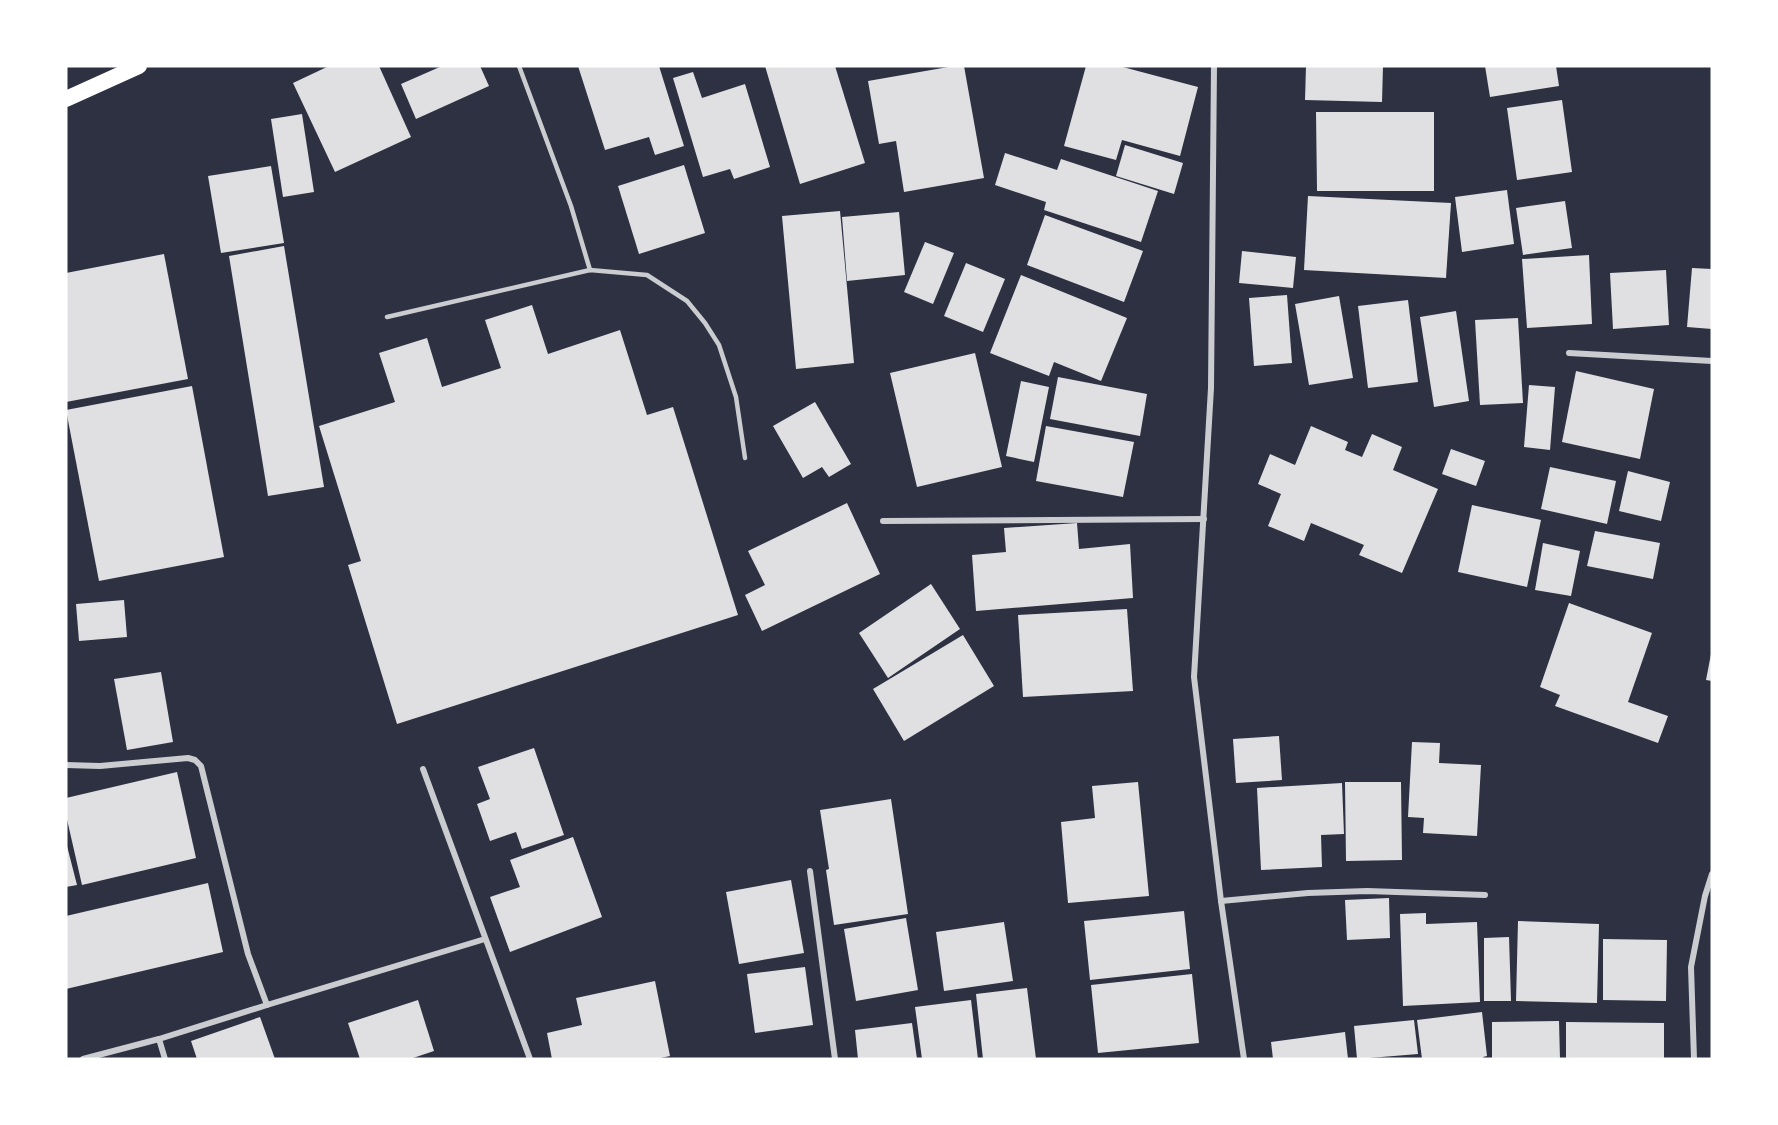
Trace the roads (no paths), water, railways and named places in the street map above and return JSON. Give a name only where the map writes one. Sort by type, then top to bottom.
[{"type":"highway","points":[[66,99],[139,66]]},
{"type":"street","points":[[1214,66],[1211,388],[1194,677],[1221,901],[1244,1059]]},
{"type":"street","points":[[1569,353],[1712,361]]},
{"type":"street","points":[[883,521],[1204,519]]},
{"type":"street","points":[[66,765],[100,766],[188,758],[195,760],[201,766],[248,954],[267,1005]]},
{"type":"street","points":[[423,769],[530,1059]]},
{"type":"street","points":[[810,871],[835,1059]]},
{"type":"street","points":[[1694,1059],[1691,967],[1705,896],[1712,874]]},
{"type":"street","points":[[1221,901],[1308,893],[1367,891],[1485,895]]},
{"type":"street","points":[[83,1059],[159,1039],[485,939]]},
{"type":"street","points":[[159,1039],[165,1059]]},
{"type":"lane","points":[[519,66],[571,206],[590,270]]},
{"type":"lane","points":[[387,317],[590,270],[647,275],[687,301],[719,345],[736,398],[746,458]]}]
